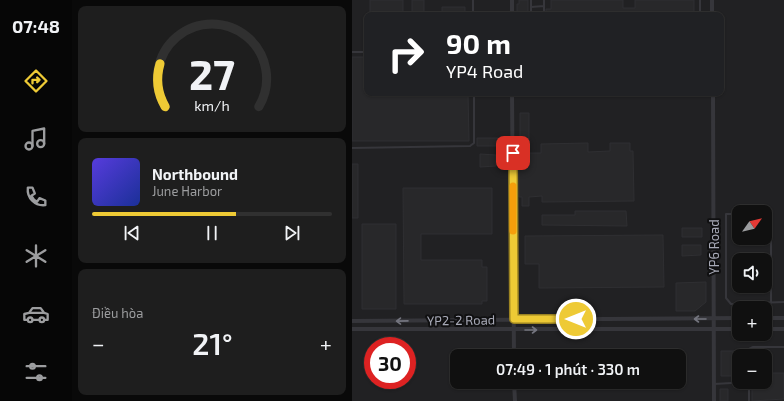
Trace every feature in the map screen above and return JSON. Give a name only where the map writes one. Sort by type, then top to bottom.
[{"type":"street","points":[[512,0],[512,12]]},
{"type":"street","points":[[712,0],[712,12]]},
{"type":"street","points":[[512,96],[514,349]]},
{"type":"street","name":"YP6 Road","points":[[713,96],[714,401]]},
{"type":"street","name":"YP2-2 Road","points":[[352,321],[732,318]]},
{"type":"street","points":[[772,318],[784,318]]},
{"type":"street","name":"YP2-2 Road","points":[[352,329],[732,329]]},
{"type":"street","points":[[772,329],[784,329]]},
{"type":"street","points":[[514,389],[515,401]]},
{"type":"lane","points":[[473,0],[474,12]]},
{"type":"lane","points":[[531,0],[531,12]]},
{"type":"lane","points":[[544,0],[544,12]]},
{"type":"lane","points":[[700,0],[700,12]]},
{"type":"lane","points":[[531,7],[544,6]]},
{"type":"lane","points":[[352,52],[364,52]]},
{"type":"lane","points":[[352,148],[470,146],[474,143],[474,96]]},
{"type":"lane","points":[[732,214],[726,214],[726,298],[732,304]]},
{"type":"lane","points":[[771,245],[771,301]]},
{"type":"lane","points":[[772,303],[784,302]]},
{"type":"lane","points":[[749,349],[753,347],[784,347]]},
{"type":"lane","points":[[714,384],[732,383]]},
{"type":"lane","points":[[749,389],[750,401]]},
{"type":"shaded area","points":[[352,0],[784,0],[784,401],[352,401]]},
{"type":"building","points":[[370,0],[403,0],[403,12],[370,12]]},
{"type":"building","points":[[412,0],[424,0],[424,12],[412,12]]},
{"type":"building","points":[[519,0],[528,0],[528,12],[517,12],[517,4],[519,4]]},
{"type":"building","points":[[551,0],[623,0],[623,8],[635,8],[635,0],[694,0],[694,12],[546,12],[546,9],[551,9]]},
{"type":"building","points":[[442,7],[465,7],[465,12],[442,12]]},
{"type":"building","points":[[352,57],[364,57],[364,96],[468,96],[469,141],[352,141]]},
{"type":"building","points":[[520,113],[529,113],[529,142],[520,143]]},
{"type":"building","points":[[477,138],[500,138],[500,146],[477,146]]},
{"type":"building","points":[[588,143],[588,152],[610,151],[610,143],[630,143],[630,151],[633,151],[634,201],[542,202],[542,196],[529,197],[529,206],[522,206],[522,197],[519,197],[519,153],[541,153],[541,144]]},
{"type":"building","points":[[480,154],[496,155],[496,166],[480,167]]},
{"type":"building","points":[[352,164],[358,164],[358,218],[352,218]]},
{"type":"building","points":[[403,188],[492,188],[492,234],[421,234],[421,260],[482,260],[482,267],[487,267],[487,301],[482,301],[482,304],[404,304]]},
{"type":"building","points":[[575,211],[626,211],[627,226],[542,225],[542,215],[575,215]]},
{"type":"building","points":[[362,224],[396,224],[396,309],[362,309]]},
{"type":"building","points":[[682,228],[702,228],[702,237],[682,237]]},
{"type":"building","points":[[663,235],[664,287],[539,288],[539,264],[525,264],[525,236]]},
{"type":"building","points":[[682,245],[701,245],[701,255],[682,256]]},
{"type":"building","points":[[706,282],[706,302],[695,311],[676,311],[676,283]]},
{"type":"building","points":[[721,351],[732,351],[732,376],[721,376]]},
{"type":"building","points":[[772,373],[784,373],[784,399],[752,401],[752,389],[772,389]]},
{"type":"building","points":[[720,389],[728,389],[728,401],[720,401]]},
{"type":"slow traffic","points":[[513,186],[513,231]]},
{"type":"route","points":[[513,153],[514,319],[576,319]]}]
